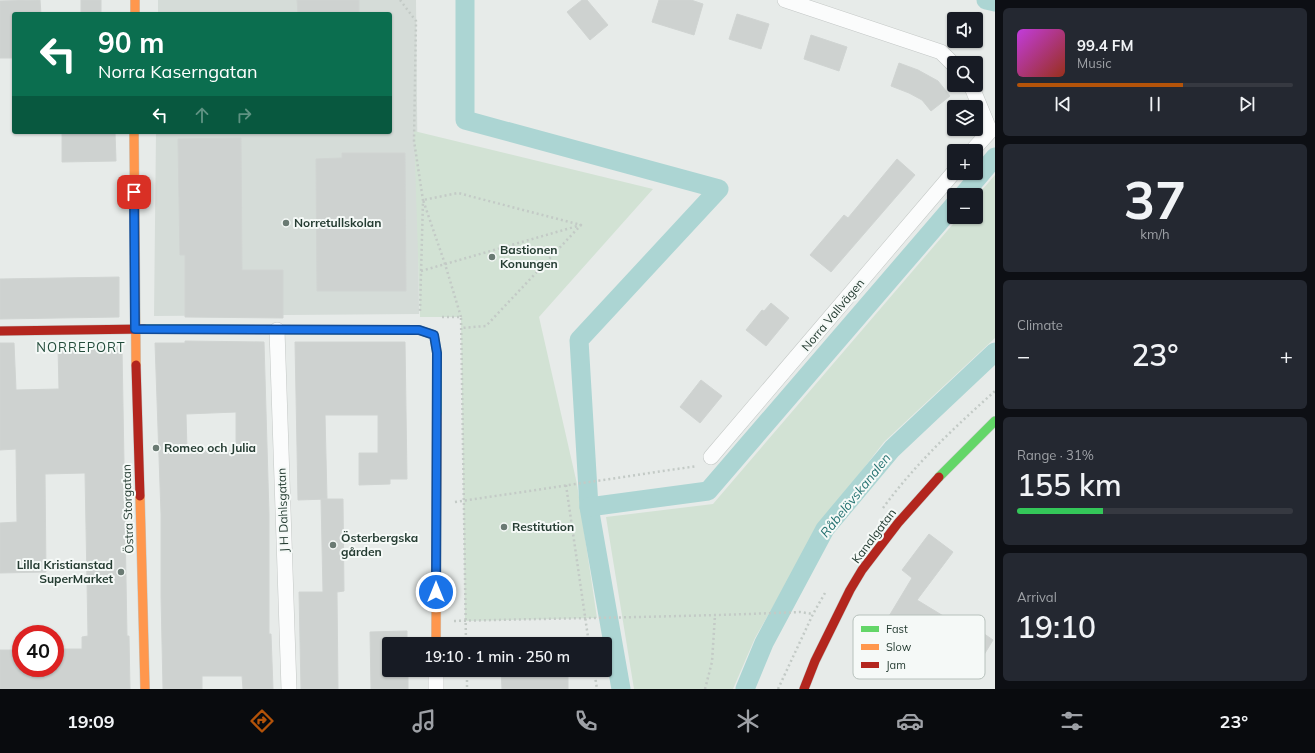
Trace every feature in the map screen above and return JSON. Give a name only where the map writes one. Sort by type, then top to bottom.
[{"type":"street","points":[[135,0],[135,12]]},
{"type":"street","points":[[785,0],[941,52],[947,58]]},
{"type":"street","points":[[974,92],[990,131],[978,144]]},
{"type":"street","name":"Östra Storgatan","points":[[134,134],[135,329],[145,689]]},
{"type":"street","name":"Norra Vallvägen","points":[[712,457],[947,180]]},
{"type":"street","points":[[0,331],[135,329],[419,330],[434,335],[437,353],[436,637]]},
{"type":"street","name":"J H Dahlsgatan","points":[[277,330],[289,689]]},
{"type":"street","name":"Kanalgatan","points":[[804,689],[815,661],[850,590],[862,570],[903,517],[946,468],[995,421]]},
{"type":"street","points":[[436,677],[436,689]]},
{"type":"path","points":[[400,0],[416,21],[414,142],[423,200],[419,330]]},
{"type":"path","points":[[423,200],[458,193],[582,225]]},
{"type":"path","points":[[423,200],[446,264],[461,317],[466,637]]},
{"type":"path","points":[[421,271],[582,225]]},
{"type":"path","points":[[461,328],[486,326],[582,225]]},
{"type":"path","points":[[440,317],[461,317]]},
{"type":"path","points":[[437,505],[701,466],[712,457]]},
{"type":"path","points":[[566,485],[588,637]]},
{"type":"path","points":[[465,621],[638,618],[800,612],[813,614]]},
{"type":"path","points":[[705,689],[712,662],[716,615]]},
{"type":"path","points":[[467,677],[467,689]]},
{"type":"path","points":[[595,677],[597,689]]},
{"type":"shaded area","name":"Norretullskolan","points":[[158,0],[416,0],[419,314],[154,316],[156,134],[392,134],[392,12],[158,12]]},
{"type":"green space","points":[[414,131],[653,189],[539,317],[577,484],[597,618],[465,621],[461,317],[420,317]]},
{"type":"green space","points":[[995,175],[995,338],[884,442],[820,525],[755,638],[733,689],[634,689],[606,517],[713,504],[953,224],[983,224],[983,189]]},
{"type":"building","points":[[40,0],[41,12],[12,12],[12,58],[0,58],[0,1]]},
{"type":"building","points":[[81,0],[101,0],[101,12],[81,12]]},
{"type":"building","points":[[297,0],[359,0],[359,12],[298,12]]},
{"type":"building","points":[[582,0],[587,0],[608,25],[590,40],[567,12]]},
{"type":"building","points":[[659,0],[691,0],[703,4],[694,35],[652,22]]},
{"type":"building","points":[[737,14],[769,24],[761,49],[729,39]]},
{"type":"building","points":[[811,35],[847,47],[839,71],[804,59]]},
{"type":"building","points":[[899,63],[918,70],[938,81],[950,96],[931,111],[922,100],[891,86]]},
{"type":"building","points":[[62,134],[115,134],[116,161],[62,162]]},
{"type":"building","points":[[241,138],[242,270],[283,270],[283,318],[185,317],[185,255],[180,255],[178,139]]},
{"type":"building","points":[[342,153],[405,153],[406,291],[317,291],[316,159],[342,158]]},
{"type":"building","points":[[897,159],[915,175],[831,272],[810,255],[844,215],[848,218]]},
{"type":"building","points":[[119,277],[119,317],[0,319],[0,279]]},
{"type":"building","points":[[771,303],[789,318],[766,346],[746,330],[762,310],[764,311]]},
{"type":"building","points":[[185,341],[264,342],[269,514],[269,634],[271,634],[273,689],[243,689],[242,676],[202,676],[202,689],[163,689],[161,514],[155,343],[185,343]],"holes":[[[236,412],[236,451],[187,451],[186,414]]]},
{"type":"building","points":[[295,342],[405,342],[407,479],[390,479],[390,484],[359,485],[359,453],[378,453],[378,415],[325,415],[327,499],[298,500]]},
{"type":"building","points":[[0,343],[14,343],[16,390],[59,389],[58,347],[116,346],[122,348],[127,636],[129,636],[130,689],[0,689],[0,650],[12,650],[12,677],[64,677],[64,649],[82,649],[82,637],[88,636],[85,473],[45,474],[46,572],[0,573],[0,523],[17,522],[16,449],[0,450]]},
{"type":"building","points":[[701,380],[722,396],[700,423],[680,407]]},
{"type":"building","points":[[321,499],[343,499],[344,591],[337,592],[338,689],[301,689],[299,592],[323,592]]},
{"type":"building","points":[[929,534],[953,552],[917,600],[942,615],[890,615],[912,578],[902,570]]},
{"type":"building","points":[[407,631],[407,637],[382,637],[382,677],[408,677],[408,689],[371,689],[370,632]]},
{"type":"building","points":[[985,634],[993,640],[985,653]]},
{"type":"building","points":[[501,677],[568,677],[568,689],[502,689]]},
{"type":"waterway","points":[[465,0],[465,120],[719,189],[579,340],[589,507],[621,689]]},
{"type":"waterway","points":[[986,0],[995,2]]},
{"type":"waterway","points":[[969,188],[995,157]]},
{"type":"waterway","points":[[589,507],[708,491],[947,213]]},
{"type":"waterway","name":"Råbelövskanalen","points":[[745,689],[764,643],[825,529],[892,449],[995,352]]},
{"type":"traffic: fast","points":[[144,329],[419,330],[434,335],[437,353],[437,414]]},
{"type":"traffic: fast","points":[[939,477],[995,421]]},
{"type":"traffic: slow","points":[[135,0],[135,12]]},
{"type":"traffic: slow","points":[[134,134],[136,365]]},
{"type":"traffic: slow","points":[[436,637],[437,414]]},
{"type":"traffic: slow","points":[[140,496],[145,689]]},
{"type":"traffic: jam","points":[[0,331],[144,329]]},
{"type":"traffic: jam","points":[[136,365],[140,496]]},
{"type":"traffic: jam","points":[[804,689],[815,661],[850,590],[862,570],[898,523],[939,477]]},
{"type":"place","name":"Norretullskolan","points":[[286,223]]},
{"type":"place","name":"Bastionen Konungen","points":[[492,257]]},
{"type":"place","name":"Romeo och Julia","points":[[156,448]]},
{"type":"place","name":"Restitution","points":[[504,527]]},
{"type":"place","name":"Österbergska gården","points":[[333,545]]},
{"type":"place","name":"Lilla Kristianstad SuperMarket","points":[[121,572]]},
{"type":"district","name":"NORREPORT","points":[[81,347]]},
{"type":"route","points":[[134,192],[135,329],[419,330],[434,335],[437,353],[436,592]]}]
